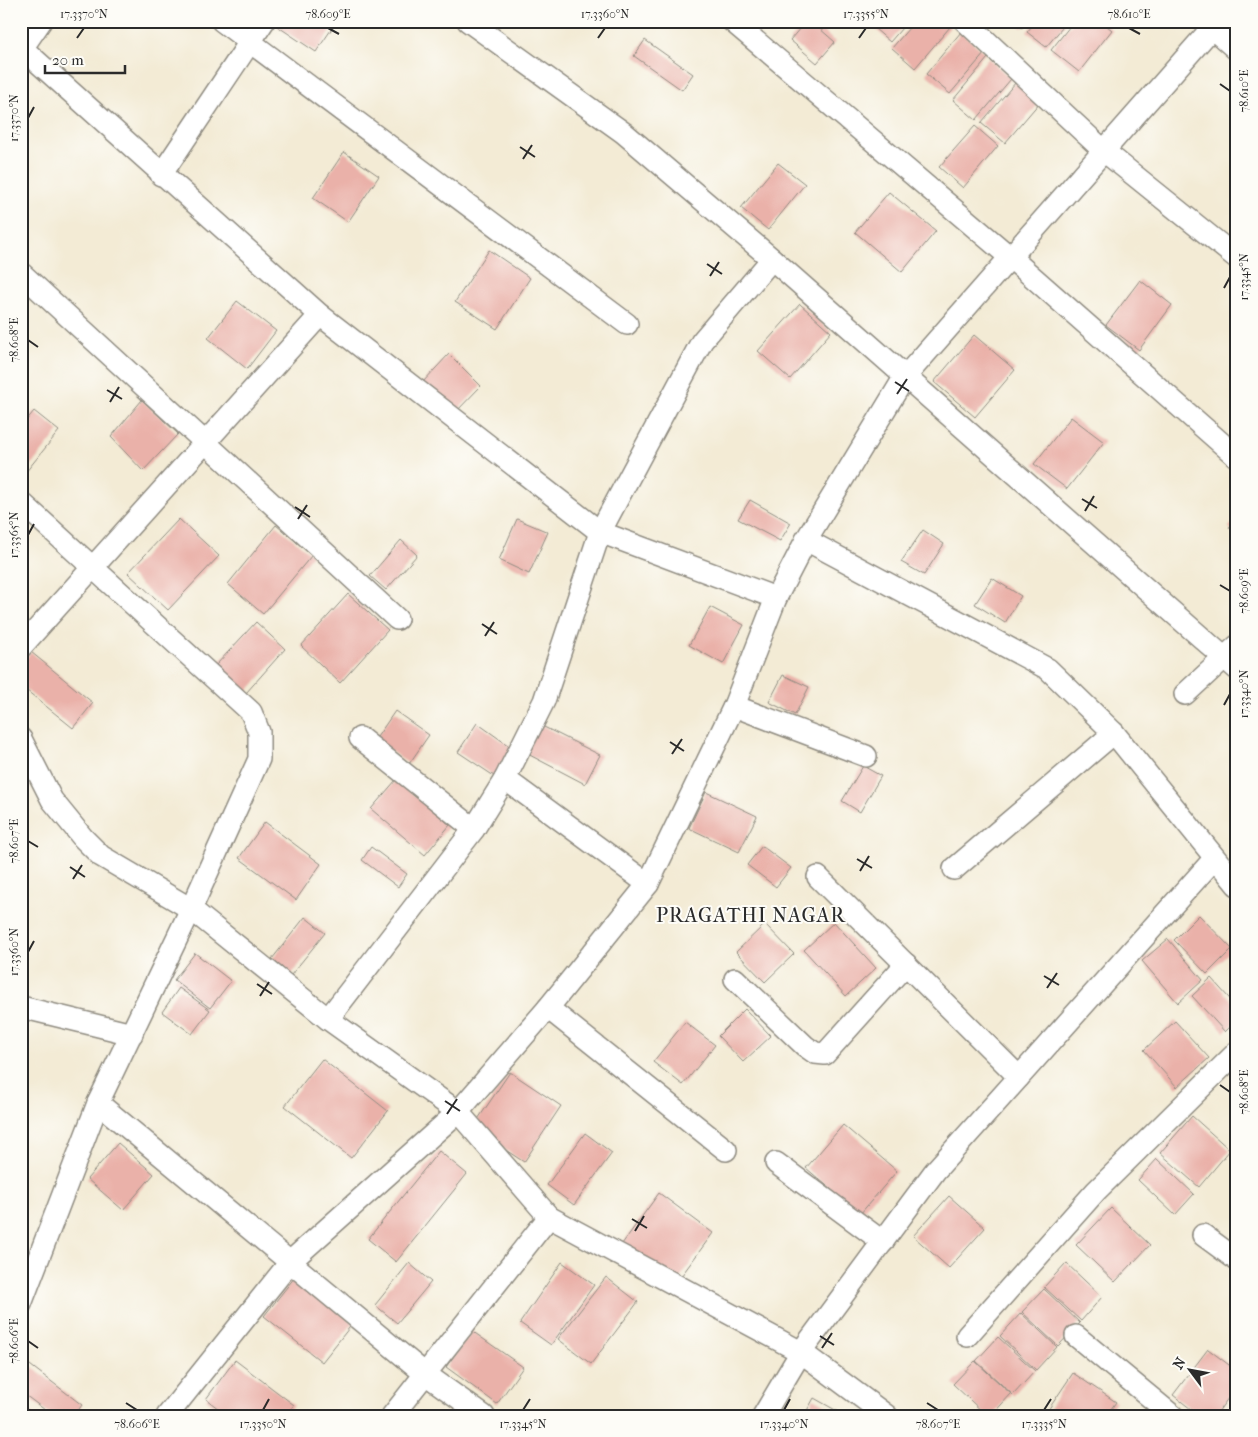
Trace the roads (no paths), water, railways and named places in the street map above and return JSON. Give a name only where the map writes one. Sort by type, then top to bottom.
[{"type":"street","points":[[41,21],[22,50],[320,314],[600,532],[776,598]]},
{"type":"street","points":[[222,21],[627,324]]},
{"type":"street","points":[[161,175],[264,21]]},
{"type":"street","points":[[468,21],[624,134],[772,259],[904,378],[1232,657],[1186,694]]},
{"type":"street","points":[[732,21],[1011,258],[1237,457]]},
{"type":"street","points":[[965,21],[1104,151],[1237,258]]},
{"type":"street","points":[[168,1416],[291,1261],[458,1112],[548,1008],[648,884],[734,706],[776,598],[806,540],[904,378],[1104,151],[1211,24],[1237,50]]},
{"type":"street","points":[[328,1019],[474,829],[505,779],[544,701],[600,532],[702,341],[772,259]]},
{"type":"street","points":[[21,273],[205,444],[398,619]]},
{"type":"street","points":[[21,647],[320,314]]},
{"type":"street","points":[[21,502],[251,712],[259,732],[259,759],[191,909],[98,1103],[21,1304]]},
{"type":"street","points":[[806,540],[1048,669],[1114,733],[1237,886]]},
{"type":"street","points":[[734,706],[866,756]]},
{"type":"street","points":[[954,869],[1114,733]]},
{"type":"street","points":[[360,738],[474,829]]},
{"type":"street","points":[[21,739],[52,800],[83,838],[101,856],[125,872],[191,909],[328,1019],[458,1112],[549,1217],[801,1352],[887,1416]]},
{"type":"street","points":[[505,779],[648,884]]},
{"type":"street","points":[[763,1416],[801,1352],[935,1171],[1214,859]]},
{"type":"street","points":[[818,877],[1019,1077]]},
{"type":"street","points":[[735,979],[805,1046],[815,1053],[825,1054],[906,964]]},
{"type":"street","points":[[21,1007],[132,1034]]},
{"type":"street","points":[[548,1008],[726,1150]]},
{"type":"street","points":[[968,1336],[1096,1191],[1237,1052]]},
{"type":"street","points":[[98,1103],[424,1372],[484,1416]]},
{"type":"street","points":[[776,1163],[883,1242]]},
{"type":"street","points":[[392,1416],[424,1372],[549,1217]]},
{"type":"street","points":[[1202,1235],[1237,1260]]},
{"type":"street","points":[[1076,1336],[1173,1416]]},
{"type":"district","name":"PRAGATHI NAGAR","points":[[751,915]]}]
